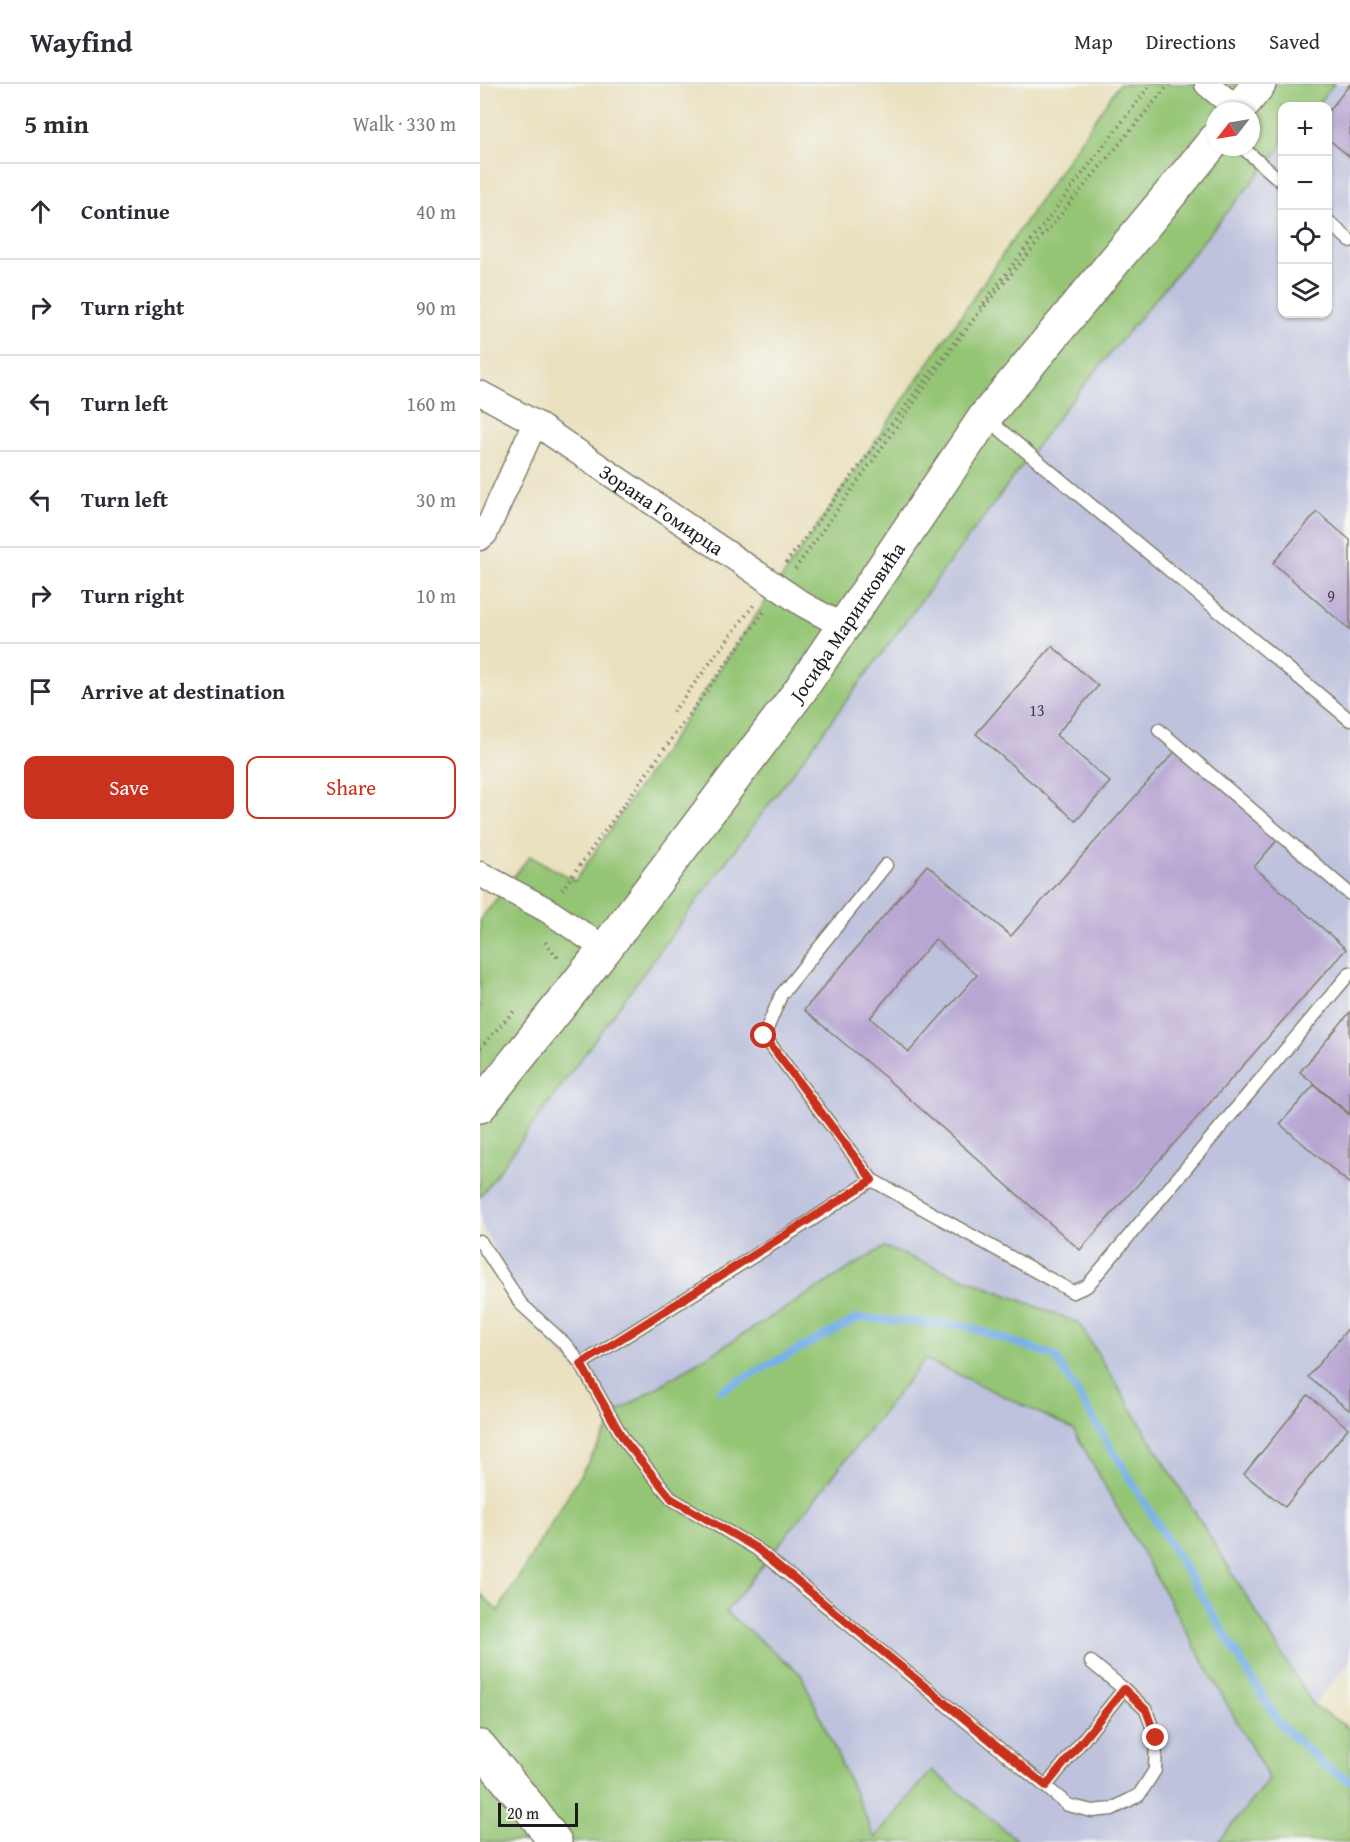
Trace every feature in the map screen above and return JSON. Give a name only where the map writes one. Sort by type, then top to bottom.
[{"type":"street","points":[[1207,84],[1227,102]]},
{"type":"street","points":[[1244,102],[1259,84]]},
{"type":"street","name":"Јосифа Маринковића","points":[[480,1106],[605,949],[799,692],[985,417],[1206,151]]},
{"type":"street","name":"Зорана Гомирца","points":[[480,393],[535,423],[804,605],[843,626]]},
{"type":"street","points":[[480,538],[485,534],[535,423]]},
{"type":"street","points":[[480,874],[547,910],[605,949]]},
{"type":"street","points":[[480,1747],[555,1842]]},
{"type":"lane","points":[[1252,156],[1278,178]]},
{"type":"lane","points":[[1332,225],[1350,241]]},
{"type":"lane","points":[[985,417],[1350,720]]},
{"type":"lane","points":[[1159,730],[1350,894]]},
{"type":"lane","points":[[886,866],[781,995],[764,1036],[872,1180],[1073,1292],[1087,1286],[1350,973]]},
{"type":"lane","points":[[581,1364],[872,1180]]},
{"type":"lane","points":[[480,1241],[521,1304],[565,1344],[581,1364],[624,1440],[672,1499],[758,1549],[1068,1805],[1092,1811],[1112,1809],[1139,1795],[1155,1770],[1156,1738],[1146,1710],[1091,1662]]},
{"type":"lane","points":[[1046,1786],[1124,1689]]},
{"type":"path","points":[[673,712],[776,585],[1151,84]]},
{"type":"path","points":[[555,968],[557,957],[547,943],[537,936],[536,925],[776,585],[973,320],[1169,84]]},
{"type":"path","points":[[480,1048],[517,1008]]},
{"type":"shaded area","points":[[1334,84],[1350,84],[1350,1661],[1313,1706],[1079,1323],[884,1247],[619,1411],[532,1324],[480,1222],[480,1197],[664,945],[1065,408],[1278,151],[1278,318],[1332,318],[1332,102],[1319,102]]},
{"type":"shaded area","points":[[924,1358],[1073,1429],[1269,1779],[1218,1842],[1019,1842],[932,1770],[876,1839],[801,1674],[726,1612]]},
{"type":"green space","points":[[1119,84],[1334,84],[1319,102],[1278,102],[1278,151],[1065,408],[664,945],[480,1197],[480,920],[530,856],[575,881]]},
{"type":"green space","points":[[884,1247],[1079,1323],[1313,1705],[1350,1729],[1350,1842],[1218,1842],[1269,1779],[1073,1429],[925,1359],[726,1612],[801,1674],[875,1838],[932,1770],[1019,1842],[480,1842],[480,1593],[498,1611],[619,1411]]},
{"type":"building","points":[[1350,84],[1350,157],[1332,142],[1332,107]]},
{"type":"building","points":[[1317,512],[1350,540],[1350,630],[1273,563]]},
{"type":"building","points":[[1052,646],[1098,686],[1056,735],[1110,782],[1076,821],[976,734]]},
{"type":"building","points":[[1179,747],[1280,837],[1254,867],[1346,949],[1080,1250],[886,1078],[804,1010],[927,865],[1011,936]],"holes":[[[935,939],[977,975],[909,1052],[870,1018]]]},
{"type":"building","points":[[1350,1012],[1350,1114],[1300,1072]]},
{"type":"building","points":[[1314,1085],[1350,1116],[1350,1184],[1280,1124]]},
{"type":"building","points":[[1350,1326],[1350,1409],[1349,1410],[1308,1377]]},
{"type":"building","points":[[1308,1395],[1348,1428],[1285,1507],[1244,1474]]},
{"type":"waterway","points":[[720,1391],[858,1318],[966,1326],[1055,1356],[1279,1723],[1325,1766],[1350,1781]]},
{"type":"route","points":[[764,1036],[872,1180],[581,1364],[624,1440],[672,1499],[758,1549],[1046,1786],[1124,1689],[1146,1710],[1156,1738]]}]
